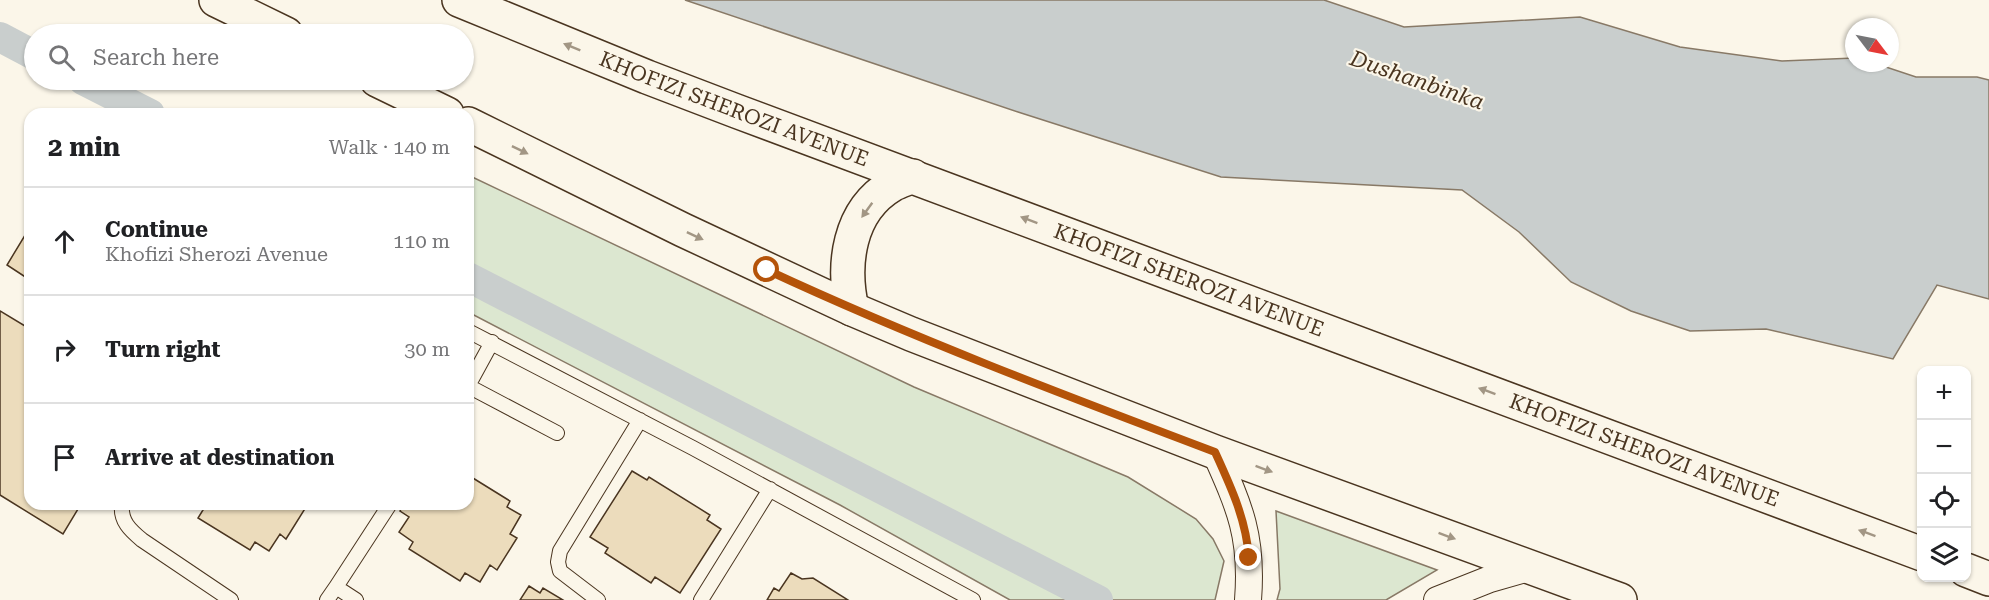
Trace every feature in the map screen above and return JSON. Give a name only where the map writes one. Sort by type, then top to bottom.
[{"type":"main road","points":[[216,0],[265,24]]},
{"type":"main road","name":"KHOFIZI SHEROZI AVENUE","points":[[459,0],[647,77],[1917,552]]},
{"type":"main road","points":[[392,90],[408,100],[430,108]]},
{"type":"main road","points":[[474,127],[683,230],[852,309],[982,363],[1215,452],[1620,600]]},
{"type":"main road","points":[[852,309],[846,270],[854,232],[864,213],[877,197],[892,185],[914,176]]},
{"type":"main road","points":[[1971,572],[1989,579]]},
{"type":"street","points":[[1215,452],[1244,521],[1249,558],[1248,600]]},
{"type":"street","points":[[1437,600],[1465,594],[1532,567]]},
{"type":"lane","points":[[474,334],[770,489],[974,600]]},
{"type":"lane","points":[[474,375],[492,342]]},
{"type":"lane","points":[[474,389],[557,433]]},
{"type":"lane","points":[[598,600],[560,571],[558,562],[560,551],[640,420]]},
{"type":"lane","points":[[701,600],[770,489]]},
{"type":"lane","points":[[122,510],[123,519],[129,529],[141,540],[231,600]]},
{"type":"lane","points":[[327,600],[386,510]]},
{"type":"lane","points":[[336,587],[356,600]]},
{"type":"green space","points":[[474,178],[914,387],[1128,477],[1196,519],[1213,539],[1224,561],[1215,600],[1010,600],[840,505],[474,315]]},
{"type":"green space","points":[[1276,511],[1437,570],[1386,600],[1277,600],[1280,589]]},
{"type":"water","name":"Dushanbinka","points":[[685,0],[1324,0],[1404,27],[1580,17],[1680,47],[1782,61],[1845,58],[1845,72],[1899,71],[1916,77],[1977,77],[1989,80],[1989,299],[1937,285],[1893,359],[1766,329],[1690,331],[1631,311],[1571,282],[1519,232],[1462,190],[1221,177],[1018,112]]},
{"type":"building","points":[[24,237],[24,276],[7,265]]},
{"type":"building","points":[[0,311],[24,325],[24,510],[0,495]]},
{"type":"building","points":[[632,471],[647,480],[649,477],[710,515],[707,520],[721,529],[680,593],[655,577],[651,583],[605,553],[608,548],[590,537]]},
{"type":"building","points":[[474,479],[510,501],[507,507],[521,515],[510,534],[517,538],[497,570],[490,565],[480,582],[465,573],[460,581],[409,549],[413,542],[399,532],[409,517],[400,511],[474,510]]},
{"type":"building","points":[[24,510],[77,510],[63,534]]},
{"type":"building","points":[[203,510],[304,510],[286,539],[280,534],[269,551],[255,542],[250,550],[198,518]]},
{"type":"building","points":[[791,573],[802,579],[813,578],[848,600],[767,600],[774,588],[779,591]]},
{"type":"building","points":[[529,586],[540,593],[543,588],[563,600],[520,600]]},
{"type":"waterway","points":[[0,37],[24,50]]},
{"type":"waterway","points":[[103,90],[138,108]]},
{"type":"waterway","points":[[474,280],[1098,600]]},
{"type":"route","points":[[767,270],[911,334],[1215,452],[1244,521],[1249,558]]}]
